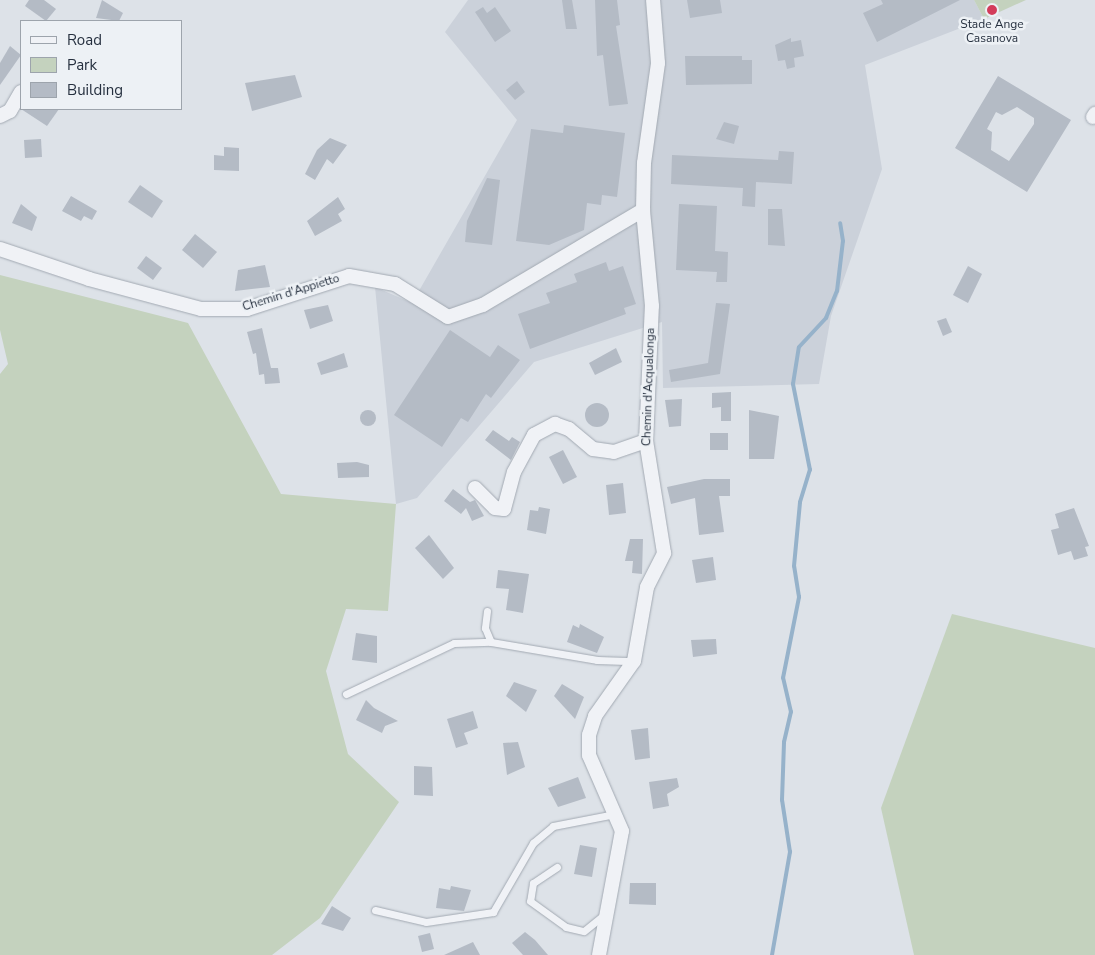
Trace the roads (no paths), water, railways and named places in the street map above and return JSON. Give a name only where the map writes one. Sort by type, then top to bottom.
[{"type":"street","name":"Chemin d'Acqualonga","points":[[599,955],[622,848],[618,813],[596,774],[588,755],[589,735],[595,716],[634,661],[647,587],[664,554],[646,441],[652,306],[643,210],[658,63],[653,0]]},
{"type":"street","points":[[0,116],[10,111],[20,94]]},
{"type":"street","name":"Chemin d'Appietto","points":[[0,249],[89,279],[201,309],[247,309],[349,276],[396,284],[448,317],[484,305],[643,210]]},
{"type":"street","points":[[475,488],[495,508],[504,509],[514,472],[534,435],[554,424],[569,429],[593,450],[614,452],[646,441]]},
{"type":"lane","points":[[487,611],[485,628],[491,642]]},
{"type":"lane","points":[[346,694],[454,644],[491,642],[597,660],[634,661]]},
{"type":"lane","points":[[375,910],[426,922],[493,912],[533,843],[553,826],[618,813]]},
{"type":"lane","points":[[557,867],[534,883],[530,901],[566,927],[584,931],[608,912]]},
{"type":"waterway","points":[[772,955],[790,852],[782,800],[784,742],[791,712],[783,678],[799,597],[794,566],[800,502],[810,470],[793,384],[799,347],[826,318],[837,291],[843,241],[840,223]]},
{"type":"place","name":"Stade Ange Casanova","points":[[992,10]]}]
